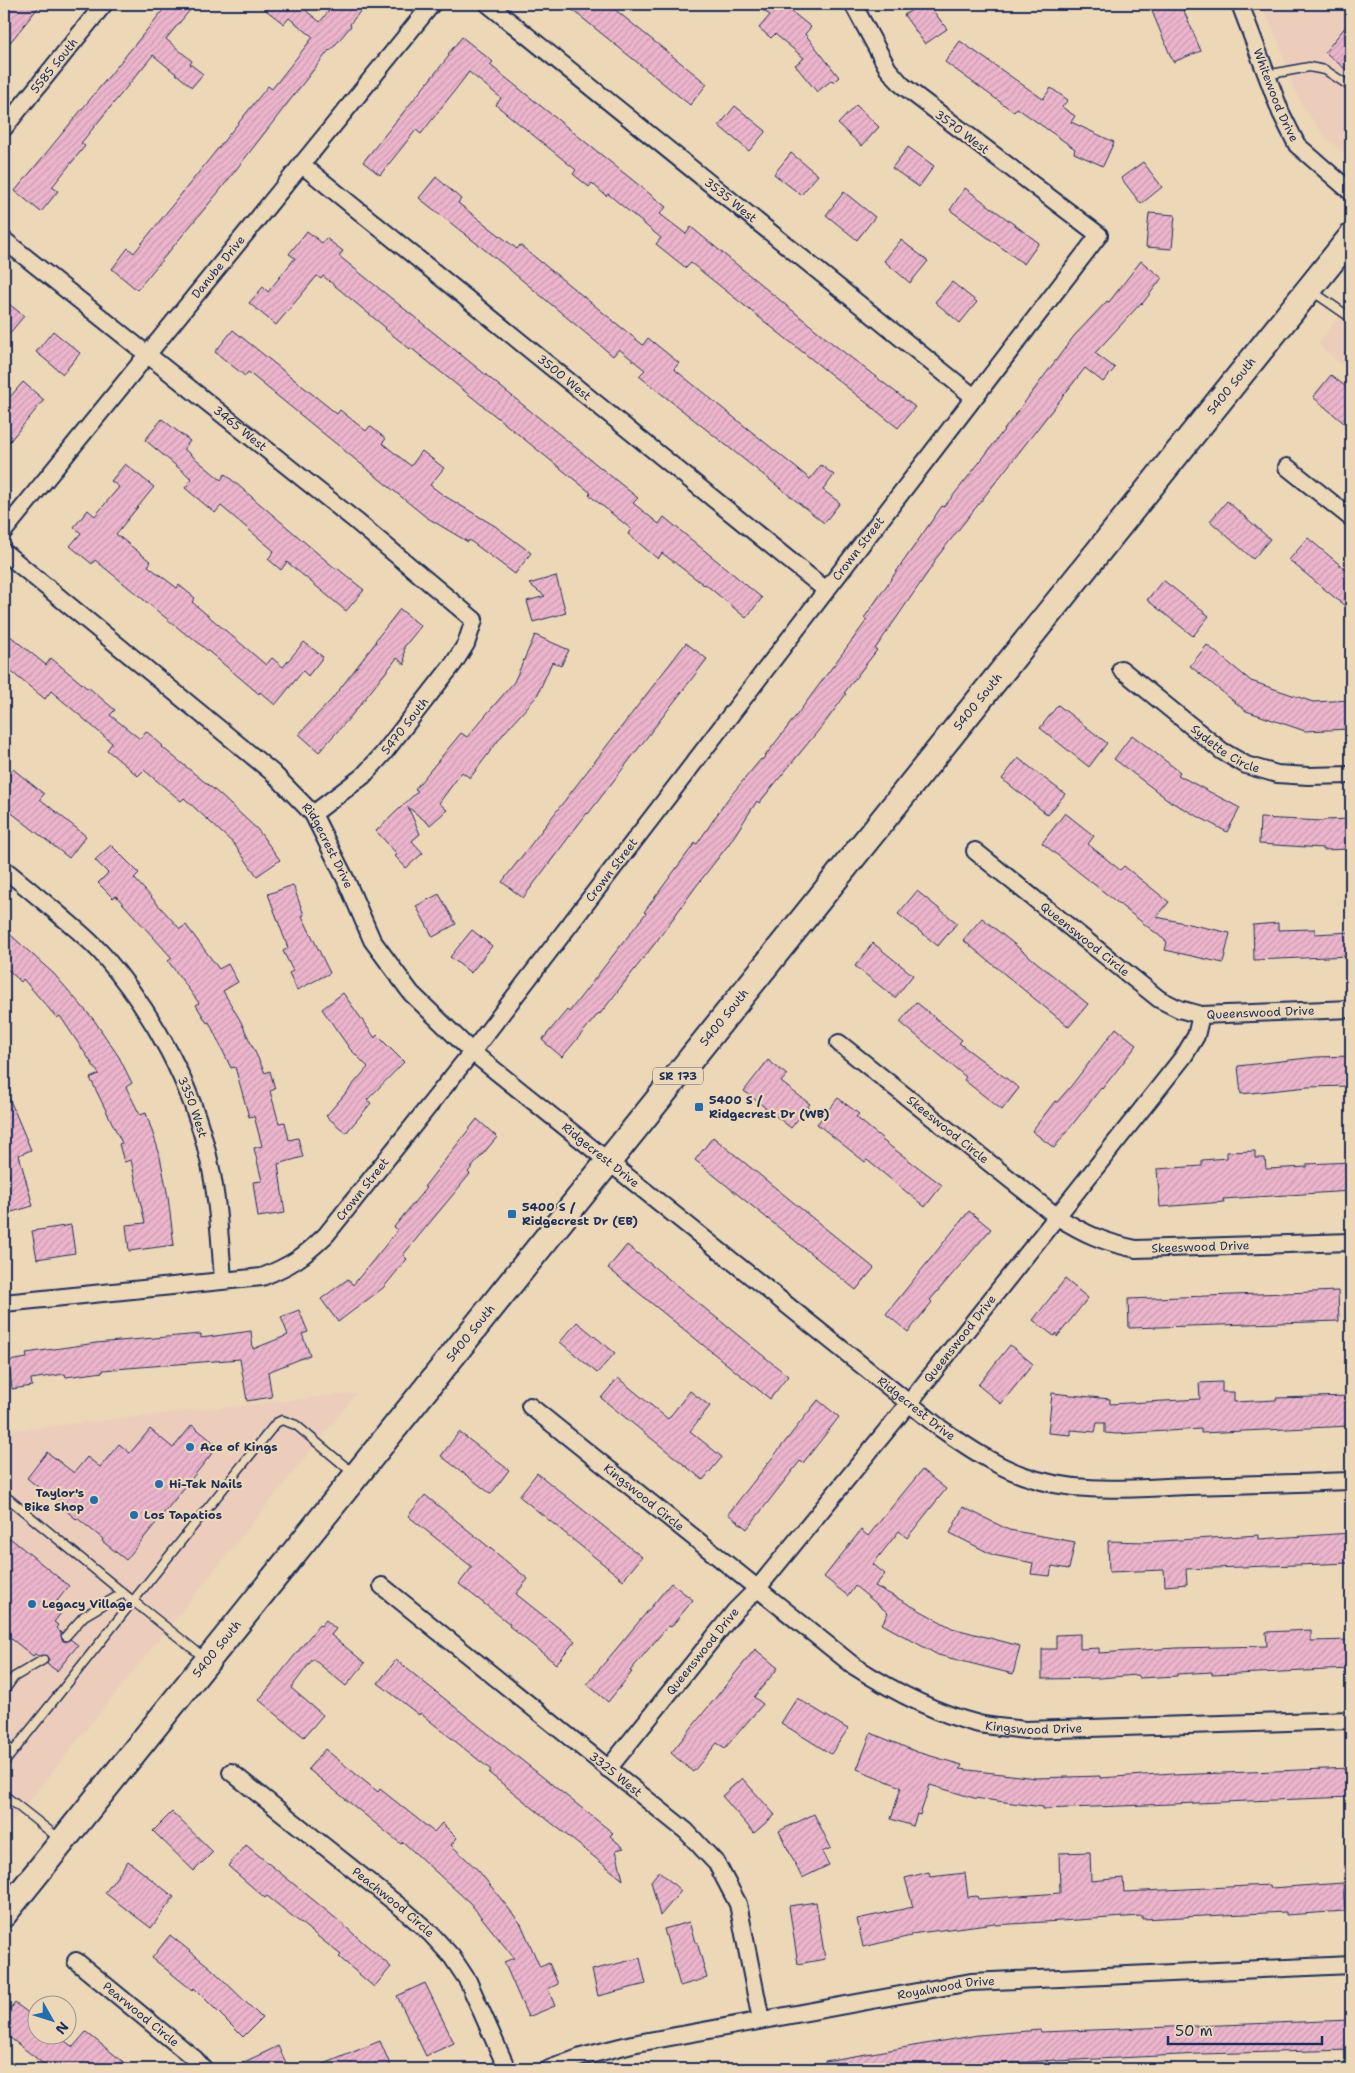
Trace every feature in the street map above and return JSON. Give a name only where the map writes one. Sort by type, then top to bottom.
[{"type":"main road","name":"5400 South","points":[[4,1914],[1351,237]]},
{"type":"street","name":"5585 South","points":[[4,128],[104,4]]},
{"type":"street","name":"Danube Drive","points":[[4,531],[432,4]]},
{"type":"street","name":"3535 West","points":[[488,4],[974,397]]},
{"type":"street","name":"3570 West","points":[[853,4],[888,69],[902,85],[1099,234]]},
{"type":"street","name":"Whitewood Drive","points":[[1240,4],[1281,113],[1297,145],[1351,192]]},
{"type":"street","name":"3500 West","points":[[301,164],[826,590]]},
{"type":"street","name":"Crown Street","points":[[4,1303],[262,1277],[283,1269],[302,1257],[326,1235],[472,1052],[1099,234]]},
{"type":"street","name":"3465 West","points":[[4,240],[348,515],[474,620]]},
{"type":"street","points":[[1287,467],[1351,518]]},
{"type":"street","name":"Ridgecrest Drive","points":[[4,552],[273,774],[312,814],[346,880],[372,940],[410,993],[472,1052],[948,1434],[997,1464],[1023,1476],[1064,1486],[1108,1489],[1351,1481]]},
{"type":"street","name":"5470 South","points":[[312,814],[363,776],[383,754],[454,663],[466,644],[474,620]]},
{"type":"street","name":"Sydette Circle","points":[[1122,669],[1222,750],[1246,765],[1277,774],[1308,776],[1351,775]]},
{"type":"street","name":"Queenswood Circle","points":[[975,851],[1159,999],[1179,1009],[1201,1015]]},
{"type":"street","name":"3350 West","points":[[4,869],[103,955],[146,1011],[179,1072],[196,1115],[209,1160],[218,1222],[223,1280]]},
{"type":"street","name":"Queenswood Drive","points":[[608,1768],[735,1611],[757,1589],[909,1403],[1184,1056],[1196,1036],[1201,1015],[1351,1009]]},
{"type":"street","name":"Skeeswood Circle","points":[[839,1043],[1056,1216]]},
{"type":"street","name":"Skeeswood Drive","points":[[1056,1216],[1086,1234],[1109,1243],[1136,1249],[1351,1242]]},
{"type":"street","name":"Kingswood Circle","points":[[530,1406],[757,1589]]},
{"type":"street","name":"3325 West","points":[[382,1586],[686,1831],[717,1864],[738,1904],[761,2020]]},
{"type":"street","name":"Kingswood Drive","points":[[757,1589],[854,1666],[889,1688],[933,1709],[979,1724],[1025,1730],[1351,1720]]},
{"type":"street","name":"Peachwood Circle","points":[[231,1772],[403,1909],[447,1951],[468,1981],[507,2069]]},
{"type":"street","name":"Pearwood Circle","points":[[76,1961],[195,2059],[204,2069]]},
{"type":"street","name":"Royalwood Drive","points":[[549,2069],[632,2044],[972,1982],[1351,1965]]},
{"type":"lane","points":[[1266,75],[1309,67],[1325,70],[1351,86]]},
{"type":"lane","points":[[1310,289],[1351,318]]},
{"type":"lane","points":[[4,1763],[276,1423],[282,1420],[296,1425],[356,1476]]},
{"type":"lane","points":[[4,1495],[208,1660]]},
{"type":"lane","points":[[66,1636],[84,1616],[123,1593]]},
{"type":"lane","points":[[4,1690],[14,1677],[43,1660]]},
{"type":"lane","points":[[4,1744],[12,1751]]},
{"type":"lane","points":[[4,1795],[62,1841]]},
{"type":"shaded area","points":[[1260,4],[1351,4],[1351,159],[1325,137],[1304,108],[1295,90],[1276,35]]},
{"type":"shaded area","points":[[1351,302],[1351,372],[1318,343]]},
{"type":"shaded area","points":[[357,1393],[4,1832],[4,1431]]},
{"type":"building","points":[[12,4],[41,4],[4,50],[4,14]]},
{"type":"building","points":[[168,4],[195,4],[166,39],[192,61],[190,64],[203,74],[192,87],[153,55],[81,143],[85,146],[52,187],[58,191],[41,212],[15,191]]},
{"type":"building","points":[[258,4],[300,4],[320,22],[334,4],[366,4],[350,24],[351,26],[329,50],[221,189],[137,290],[112,269],[128,248],[134,253],[268,86],[272,89],[313,37],[289,18],[284,24]]},
{"type":"building","points":[[565,4],[608,4],[707,84],[690,105]]},
{"type":"building","points":[[753,4],[782,4],[811,27],[805,34],[839,77],[817,92],[795,65],[804,58],[775,34],[771,38],[759,28],[770,15]]},
{"type":"building","points":[[920,4],[928,4],[947,29],[925,44],[904,15]]},
{"type":"building","points":[[1149,4],[1181,4],[1201,51],[1173,62]]},
{"type":"building","points":[[1351,20],[1351,74],[1325,52]]},
{"type":"building","points":[[462,37],[493,62],[490,65],[666,207],[660,214],[686,234],[691,227],[832,343],[915,407],[898,428],[691,263],[686,268],[656,244],[661,238],[608,194],[606,196],[592,183],[589,187],[573,174],[576,170],[496,105],[501,98],[469,72],[421,134],[416,130],[380,175],[363,162],[449,56],[448,54]]},
{"type":"building","points":[[960,41],[1043,99],[1051,88],[1068,100],[1062,107],[1075,116],[1071,122],[1114,142],[1103,166],[1074,153],[1075,149],[1017,108],[1014,112],[945,62]]},
{"type":"building","points":[[856,105],[879,127],[862,146],[838,124]]},
{"type":"building","points":[[735,106],[766,131],[749,151],[719,126]]},
{"type":"building","points":[[908,147],[934,166],[919,187],[892,168]]},
{"type":"building","points":[[791,153],[818,175],[801,195],[774,174]]},
{"type":"building","points":[[1143,162],[1162,187],[1141,204],[1121,178]]},
{"type":"building","points":[[436,177],[461,199],[458,203],[517,249],[520,245],[643,345],[648,338],[679,363],[674,369],[810,479],[821,465],[834,475],[823,490],[840,503],[824,523],[639,376],[645,370],[619,349],[613,356],[504,265],[419,198]]},
{"type":"building","points":[[965,188],[1039,243],[1024,264],[950,210]]},
{"type":"building","points":[[844,192],[875,217],[857,240],[826,215]]},
{"type":"building","points":[[1149,213],[1175,215],[1172,249],[1146,247]]},
{"type":"building","points":[[307,231],[322,243],[326,238],[343,251],[339,256],[638,498],[633,503],[659,524],[664,517],[762,598],[746,618],[705,584],[662,553],[658,559],[628,534],[631,529],[589,495],[591,493],[385,329],[323,276],[321,279],[317,276],[276,325],[249,303],[263,287],[268,292],[295,258],[289,254]]},
{"type":"building","points":[[901,240],[928,261],[910,283],[884,261]]},
{"type":"building","points":[[1141,261],[1162,278],[1142,304],[1095,353],[1115,368],[1103,382],[1085,368],[934,561],[875,649],[877,650],[844,693],[846,694],[827,720],[759,803],[757,801],[729,844],[656,942],[600,1014],[562,1057],[542,1040],[567,1010],[569,1012],[646,913],[644,912],[695,843],[697,844],[727,800],[762,760],[799,712],[867,620],[864,618],[942,506],[944,507],[983,458],[1074,336],[1107,301],[1109,302]]},
{"type":"building","points":[[952,282],[977,302],[960,323],[935,302]]},
{"type":"building","points":[[4,300],[24,316],[4,340]]},
{"type":"building","points":[[233,330],[337,414],[340,410],[366,431],[370,426],[386,439],[382,443],[411,466],[422,451],[444,468],[430,485],[443,495],[495,526],[531,553],[515,574],[469,540],[468,542],[426,517],[248,372],[245,376],[215,352]]},
{"type":"building","points":[[53,331],[80,353],[63,374],[36,352]]},
{"type":"building","points":[[1331,375],[1351,391],[1351,429],[1313,397]]},
{"type":"building","points":[[23,382],[44,400],[4,448],[4,404]]},
{"type":"building","points":[[162,419],[190,441],[184,449],[221,480],[225,474],[336,569],[364,590],[346,611],[287,562],[281,570],[268,559],[274,551],[221,506],[215,513],[185,488],[192,479],[145,440]]},
{"type":"building","points":[[125,464],[154,487],[116,534],[151,562],[148,566],[177,588],[179,585],[195,598],[192,602],[266,665],[272,658],[283,667],[304,642],[323,657],[308,676],[303,671],[275,705],[95,560],[92,564],[70,546],[81,533],[74,527],[88,510],[95,516],[119,487],[111,481]]},
{"type":"building","points":[[1227,501],[1270,539],[1253,559],[1210,521]]},
{"type":"building","points":[[1308,538],[1351,574],[1351,611],[1289,560]]},
{"type":"building","points":[[556,576],[566,613],[533,622],[527,601],[545,596],[529,584]]},
{"type":"building","points":[[1163,580],[1209,616],[1193,636],[1147,600]]},
{"type":"building","points":[[400,609],[421,626],[404,647],[405,665],[397,658],[352,715],[319,752],[299,734],[332,699]]},
{"type":"building","points":[[4,631],[46,665],[51,658],[88,687],[115,710],[110,715],[140,739],[146,731],[258,830],[280,860],[257,876],[234,844],[184,798],[181,801],[144,770],[138,776],[107,750],[112,743],[51,691],[45,699],[4,666]]},
{"type":"building","points":[[535,635],[569,650],[561,666],[552,662],[537,696],[504,733],[470,778],[462,772],[439,803],[447,810],[430,825],[408,807],[420,834],[412,841],[423,853],[406,868],[395,856],[397,854],[376,831],[418,791],[415,789],[461,733],[467,737],[514,682]]},
{"type":"building","points":[[686,643],[707,659],[523,898],[502,882]]},
{"type":"building","points":[[1207,645],[1251,681],[1313,702],[1351,700],[1351,729],[1305,731],[1246,711],[1190,666]]},
{"type":"building","points":[[1058,705],[1107,743],[1089,767],[1040,728]]},
{"type":"building","points":[[1132,735],[1180,772],[1178,775],[1240,808],[1227,832],[1171,802],[1114,759]]},
{"type":"building","points":[[1018,758],[1065,794],[1048,815],[1002,779]]},
{"type":"building","points":[[13,769],[44,794],[40,799],[86,836],[69,858],[4,807],[4,782]]},
{"type":"building","points":[[1065,813],[1094,836],[1088,844],[1120,870],[1124,866],[1169,902],[1157,917],[1230,933],[1223,963],[1165,950],[1167,942],[1042,843]]},
{"type":"building","points":[[1260,818],[1323,821],[1351,819],[1351,849],[1323,850],[1323,848],[1259,844]]},
{"type":"building","points":[[111,845],[139,873],[134,878],[180,929],[186,925],[219,969],[228,964],[238,982],[223,991],[240,1020],[265,1073],[270,1071],[275,1089],[270,1091],[279,1123],[285,1122],[289,1140],[298,1138],[303,1157],[278,1164],[285,1213],[258,1217],[253,1182],[262,1181],[254,1148],[262,1146],[254,1116],[249,1117],[235,1067],[231,1068],[209,1022],[207,1023],[196,1005],[199,1003],[168,961],[172,958],[116,896],[113,898],[98,883],[108,873],[95,860]]},
{"type":"building","points":[[293,885],[304,915],[302,916],[330,973],[297,990],[289,973],[293,971],[283,951],[288,948],[268,894]]},
{"type":"building","points":[[917,891],[957,923],[938,946],[898,914]]},
{"type":"building","points":[[439,894],[456,924],[433,937],[416,906]]},
{"type":"building","points":[[982,918],[1088,1004],[1069,1027],[963,940]]},
{"type":"building","points":[[1278,923],[1278,930],[1315,929],[1315,934],[1351,932],[1351,956],[1254,960],[1253,925]]},
{"type":"building","points":[[4,929],[54,974],[94,1020],[119,1057],[132,1083],[126,1087],[140,1115],[146,1113],[159,1152],[168,1197],[174,1245],[129,1251],[126,1225],[145,1223],[131,1160],[124,1162],[119,1144],[122,1143],[90,1078],[99,1074],[60,1016],[57,1018],[23,979],[21,982],[4,966]]},
{"type":"building","points":[[472,930],[492,946],[471,973],[450,957]]},
{"type":"building","points":[[873,943],[913,975],[895,998],[855,966]]},
{"type":"building","points":[[343,993],[375,1038],[377,1035],[404,1062],[367,1100],[371,1103],[346,1133],[326,1116],[368,1067],[350,1049],[322,1009]]},
{"type":"building","points":[[916,1002],[962,1040],[959,1043],[1019,1088],[1002,1110],[964,1080],[966,1077],[900,1022]]},
{"type":"building","points":[[1116,1028],[1137,1045],[1054,1148],[1032,1131],[1055,1101],[1057,1102],[1071,1086]]},
{"type":"building","points":[[1351,1056],[1351,1086],[1308,1087],[1241,1094],[1238,1066],[1316,1057]]},
{"type":"building","points":[[768,1060],[787,1075],[781,1082],[810,1104],[791,1128],[744,1091]]},
{"type":"building","points":[[4,1086],[31,1150],[19,1155],[33,1206],[8,1213],[4,1198],[4,1178],[10,1176],[4,1162]]},
{"type":"building","points":[[838,1098],[859,1114],[856,1117],[882,1140],[942,1185],[925,1207],[867,1160],[865,1162],[817,1124]]},
{"type":"building","points":[[477,1119],[497,1137],[468,1172],[470,1174],[403,1255],[407,1259],[383,1288],[338,1322],[321,1299],[348,1279],[353,1285],[398,1230],[394,1227],[426,1188],[424,1187]]},
{"type":"building","points":[[713,1137],[874,1268],[856,1290],[695,1160]]},
{"type":"building","points":[[1255,1151],[1255,1158],[1265,1158],[1266,1169],[1307,1167],[1307,1164],[1351,1162],[1351,1191],[1223,1199],[1224,1202],[1160,1207],[1157,1169],[1202,1166],[1202,1160],[1227,1158],[1227,1152]]},
{"type":"building","points":[[969,1211],[991,1229],[930,1300],[932,1302],[908,1332],[886,1314]]},
{"type":"building","points":[[71,1225],[75,1253],[37,1259],[32,1231]]},
{"type":"building","points":[[627,1245],[788,1376],[770,1399],[608,1268]]},
{"type":"building","points":[[1065,1279],[1088,1298],[1057,1337],[1057,1333],[1054,1336],[1033,1320]]},
{"type":"building","points":[[1338,1291],[1339,1321],[1129,1328],[1128,1299]]},
{"type":"building","points":[[299,1310],[308,1332],[302,1334],[310,1355],[268,1372],[272,1397],[247,1401],[240,1359],[103,1370],[103,1372],[66,1377],[65,1374],[31,1379],[32,1386],[12,1389],[9,1361],[27,1358],[26,1353],[96,1343],[201,1334],[201,1338],[251,1331],[253,1349],[288,1335],[281,1317]]},
{"type":"building","points":[[577,1322],[615,1353],[597,1373],[560,1342]]},
{"type":"building","points":[[1010,1345],[1033,1364],[1001,1404],[978,1385]]},
{"type":"building","points":[[618,1378],[668,1419],[690,1391],[710,1406],[690,1431],[722,1457],[703,1480],[601,1398]]},
{"type":"building","points":[[1222,1382],[1222,1392],[1234,1392],[1234,1402],[1276,1400],[1276,1398],[1351,1396],[1351,1426],[1201,1433],[1201,1429],[1117,1434],[1105,1433],[1105,1423],[1097,1423],[1095,1432],[1071,1430],[1071,1435],[1048,1433],[1052,1393],[1110,1399],[1110,1404],[1200,1399],[1199,1383]]},
{"type":"building","points":[[818,1400],[839,1417],[803,1463],[800,1461],[747,1529],[728,1514]]},
{"type":"building","points":[[192,1425],[218,1446],[126,1560],[102,1541],[103,1539],[27,1478],[47,1452],[74,1473],[87,1457],[100,1467],[119,1444],[130,1453],[150,1429],[173,1448]]},
{"type":"building","points":[[459,1432],[509,1470],[491,1494],[441,1456]]},
{"type":"building","points":[[922,1470],[946,1489],[907,1538],[899,1531],[873,1564],[885,1574],[875,1586],[952,1628],[1020,1646],[1013,1674],[938,1655],[882,1624],[888,1613],[855,1586],[848,1596],[824,1577],[861,1530],[868,1536]]},
{"type":"building","points":[[537,1473],[642,1557],[623,1580],[519,1496]]},
{"type":"building","points":[[425,1495],[528,1579],[516,1594],[575,1641],[556,1664],[509,1626],[510,1624],[459,1584],[472,1567],[408,1516]]},
{"type":"building","points":[[963,1507],[1009,1530],[1075,1542],[1069,1569],[1052,1566],[1050,1576],[1031,1574],[1033,1563],[993,1555],[950,1533]]},
{"type":"building","points":[[1351,1533],[1351,1563],[1186,1569],[1187,1584],[1165,1586],[1164,1570],[1109,1572],[1108,1541],[1146,1542],[1259,1535],[1259,1539]]},
{"type":"building","name":"Legacy Village","points":[[10,1538],[69,1586],[57,1601],[65,1608],[54,1622],[58,1625],[56,1628],[61,1633],[62,1640],[65,1642],[70,1639],[78,1645],[57,1671],[47,1664],[49,1659],[46,1655],[38,1656],[35,1654],[33,1656],[4,1633],[4,1547]]},
{"type":"building","points":[[671,1583],[693,1600],[630,1671],[632,1672],[608,1702],[587,1684]]},
{"type":"building","points":[[326,1620],[336,1629],[331,1635],[365,1663],[346,1686],[313,1659],[291,1688],[323,1715],[304,1737],[259,1700],[319,1625],[321,1626]]},
{"type":"building","points":[[1311,1630],[1311,1641],[1351,1640],[1351,1669],[1212,1675],[1212,1672],[1139,1678],[1137,1675],[1042,1679],[1042,1649],[1056,1649],[1056,1635],[1080,1634],[1080,1649],[1099,1648],[1099,1653],[1176,1648],[1267,1646],[1266,1632]]},
{"type":"building","points":[[755,1649],[778,1668],[754,1697],[763,1704],[725,1748],[717,1743],[693,1772],[671,1753]]},
{"type":"building","points":[[396,1660],[613,1833],[610,1836],[624,1848],[616,1850],[623,1880],[489,1773],[491,1770],[420,1713],[419,1715],[378,1683]]},
{"type":"building","points":[[797,1698],[848,1729],[831,1754],[781,1723]]},
{"type":"building","points":[[871,1733],[917,1752],[962,1765],[960,1769],[1036,1778],[1100,1776],[1100,1778],[1173,1773],[1173,1775],[1351,1768],[1351,1797],[1043,1809],[1043,1807],[974,1798],[930,1785],[920,1815],[917,1814],[913,1826],[891,1819],[901,1787],[857,1769]]},
{"type":"building","points":[[325,1749],[378,1792],[380,1789],[434,1832],[442,1823],[457,1838],[451,1845],[478,1870],[521,1924],[540,1967],[549,1963],[558,1984],[548,1989],[555,2006],[528,2017],[504,1962],[514,1958],[470,1903],[403,1842],[401,1844],[308,1769]]},
{"type":"building","points":[[742,1778],[775,1815],[754,1833],[722,1796]]},
{"type":"building","points":[[172,1812],[213,1852],[194,1871],[153,1831]]},
{"type":"building","points":[[814,1814],[831,1848],[822,1852],[829,1865],[802,1878],[779,1831]]},
{"type":"building","points":[[246,1845],[339,1921],[391,1967],[374,1987],[339,1957],[341,1955],[267,1896],[265,1898],[228,1866]]},
{"type":"building","points":[[1090,1852],[1091,1881],[1123,1878],[1124,1892],[1270,1885],[1271,1888],[1343,1883],[1345,1911],[1286,1915],[1286,1912],[1142,1919],[1142,1916],[995,1925],[995,1923],[911,1934],[911,1936],[863,1947],[857,1919],[913,1907],[905,1878],[929,1872],[930,1877],[965,1873],[968,1897],[977,1896],[978,1899],[1060,1893],[1059,1853]]},
{"type":"building","points":[[128,1861],[174,1897],[151,1928],[105,1893]]},
{"type":"building","points":[[659,1871],[681,1891],[660,1916],[651,1881]]},
{"type":"building","points":[[816,1902],[825,1959],[798,1964],[789,1906]]},
{"type":"building","points":[[689,1922],[707,1978],[680,1986],[664,1929]]},
{"type":"building","points":[[170,1935],[212,1969],[262,2018],[243,2037],[194,1988],[192,1990],[152,1958]]},
{"type":"building","points":[[640,1958],[646,1984],[598,1996],[592,1970]]},
{"type":"building","points":[[425,1983],[454,2043],[426,2056],[397,1996]]},
{"type":"building","points":[[15,2003],[28,2013],[28,2046],[78,2046],[78,2041],[86,2032],[132,2069],[50,2069],[4,2033],[4,2018]]},
{"type":"building","points":[[1351,2020],[1351,2050],[1056,2060],[947,2069],[825,2069],[825,2061],[978,2035],[1040,2030],[1041,2032]]},
{"type":"building","points":[[380,2041],[392,2069],[312,2069]]},
{"type":"building","points":[[278,2046],[289,2069],[229,2069],[270,2050]]},
{"type":"place","name":"5400 S / Ridgecrest Dr (WB)","points":[[699,1107]]},
{"type":"place","name":"5400 S / Ridgecrest Dr (EB)","points":[[512,1214]]},
{"type":"place","name":"Ace of Kings","points":[[190,1447]]},
{"type":"place","name":"Hi-Tek Nails","points":[[159,1484]]},
{"type":"place","name":"Taylor's Bike Shop","points":[[94,1500]]},
{"type":"place","name":"Los Tapatios","points":[[134,1515]]},
{"type":"place","name":"Legacy Village","points":[[32,1604]]}]
